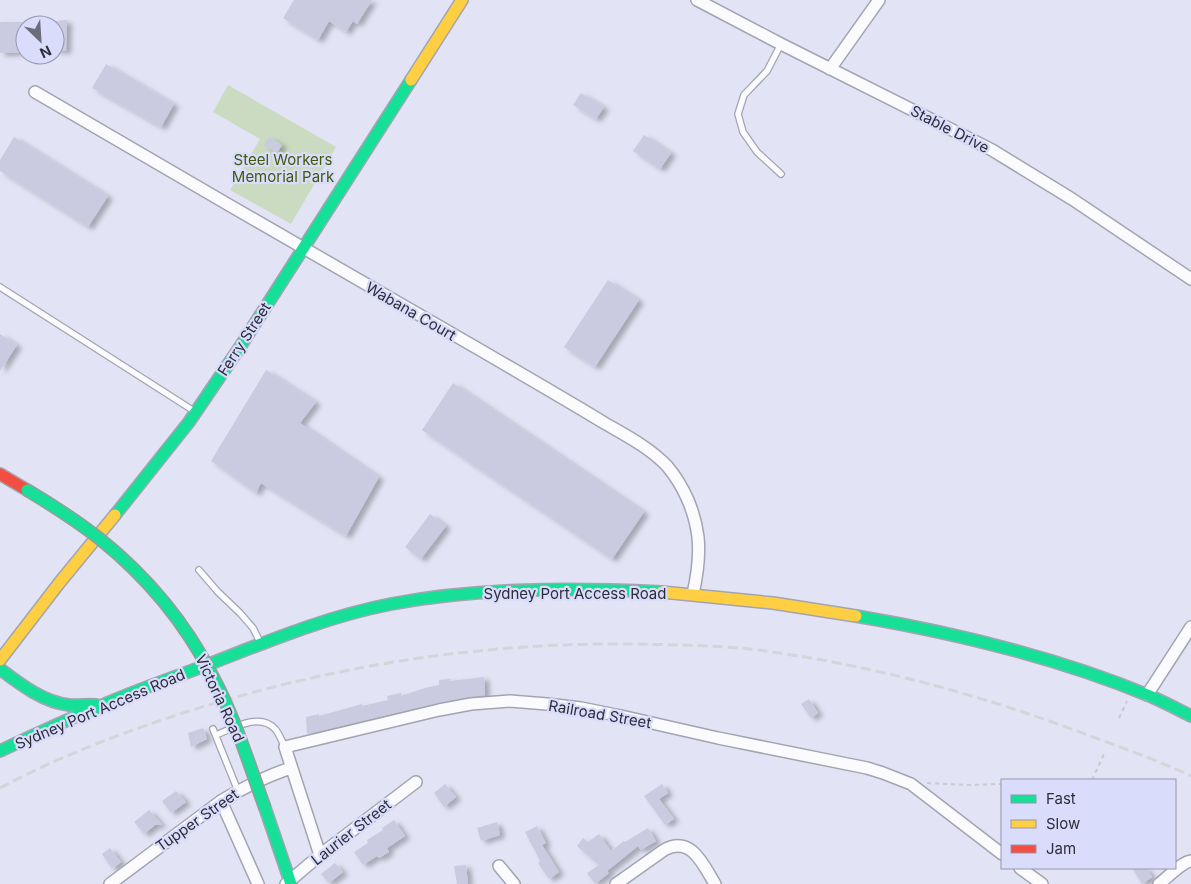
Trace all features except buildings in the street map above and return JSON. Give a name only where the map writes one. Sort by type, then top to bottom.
[{"type":"street","name":"Ferry Street","points":[[0,660],[196,412],[240,347],[462,0]]},
{"type":"street","name":"Stable Drive","points":[[697,0],[992,150],[1072,199],[1191,279]]},
{"type":"street","points":[[830,69],[879,0]]},
{"type":"street","name":"Wabana Court","points":[[35,92],[647,448],[667,466],[688,498],[698,538],[698,559],[693,594]]},
{"type":"street","name":"Victoria Road","points":[[0,474],[82,526],[109,547],[150,588],[177,620],[212,676],[240,739],[289,883]]},
{"type":"street","name":"Sydney Port Access Road","points":[[0,751],[103,704],[317,624],[369,609],[413,600],[462,594],[522,591],[619,590],[693,594],[807,607],[899,623],[950,633],[1045,659],[1147,695],[1191,716]]},
{"type":"street","points":[[1147,695],[1191,627]]},
{"type":"street","points":[[0,668],[18,683],[36,694],[53,700],[67,704],[103,704]]},
{"type":"street","name":"Railroad Street","points":[[284,747],[471,704],[510,701],[581,708],[735,742],[867,768],[883,773],[911,784],[1001,853]]},
{"type":"street","points":[[284,747],[320,855]]},
{"type":"street","name":"Tupper Street","points":[[110,884],[221,801],[238,791],[291,768]]},
{"type":"street","name":"Laurier Street","points":[[289,883],[320,855],[416,782]]},
{"type":"street","points":[[221,801],[258,884]]},
{"type":"street","points":[[616,884],[664,850],[679,845],[695,854],[715,884]]},
{"type":"street","points":[[1159,884],[1182,864],[1191,861]]},
{"type":"street","points":[[499,866],[514,884]]},
{"type":"street","points":[[1021,869],[1042,884]]},
{"type":"lane","points":[[781,44],[767,71],[744,95],[738,114],[743,132],[758,152],[781,174]]},
{"type":"lane","points":[[0,287],[196,412]]},
{"type":"lane","points":[[199,570],[253,628],[261,644]]},
{"type":"lane","points":[[238,791],[214,732],[249,722],[264,722],[276,729],[284,747]]},
{"type":"path","points":[[1119,718],[1133,690]]},
{"type":"path","points":[[1092,779],[1104,754]]},
{"type":"path","points":[[911,784],[1001,784]]},
{"type":"green space","name":"Steel Workers Memorial Park","points":[[228,85],[336,147],[291,224],[230,190],[260,139],[213,112]]},
{"type":"railway","points":[[0,788],[90,746],[136,729],[238,696],[294,682],[406,660],[520,647],[577,644],[727,647],[801,656],[886,673],[1011,708],[1130,751],[1191,776]]},
{"type":"traffic: fast","points":[[115,515],[189,422],[240,347],[411,80]]},
{"type":"traffic: fast","points":[[27,490],[55,507],[117,553],[149,585],[178,620],[202,657],[221,693],[241,741],[265,808]]},
{"type":"traffic: fast","points":[[0,751],[144,688],[300,629],[368,609],[424,598],[526,590],[662,592]]},
{"type":"traffic: fast","points":[[856,616],[968,638],[1042,658],[1114,682],[1155,698],[1191,716]]},
{"type":"traffic: fast","points":[[0,669],[32,692],[50,700],[69,705],[96,705]]},
{"type":"traffic: fast","points":[[265,808],[291,884]]},
{"type":"traffic: slow","points":[[411,80],[462,0]]},
{"type":"traffic: slow","points":[[0,660],[115,515]]},
{"type":"traffic: slow","points":[[662,592],[773,603],[856,616]]},
{"type":"traffic: jam","points":[[0,474],[27,490]]}]
